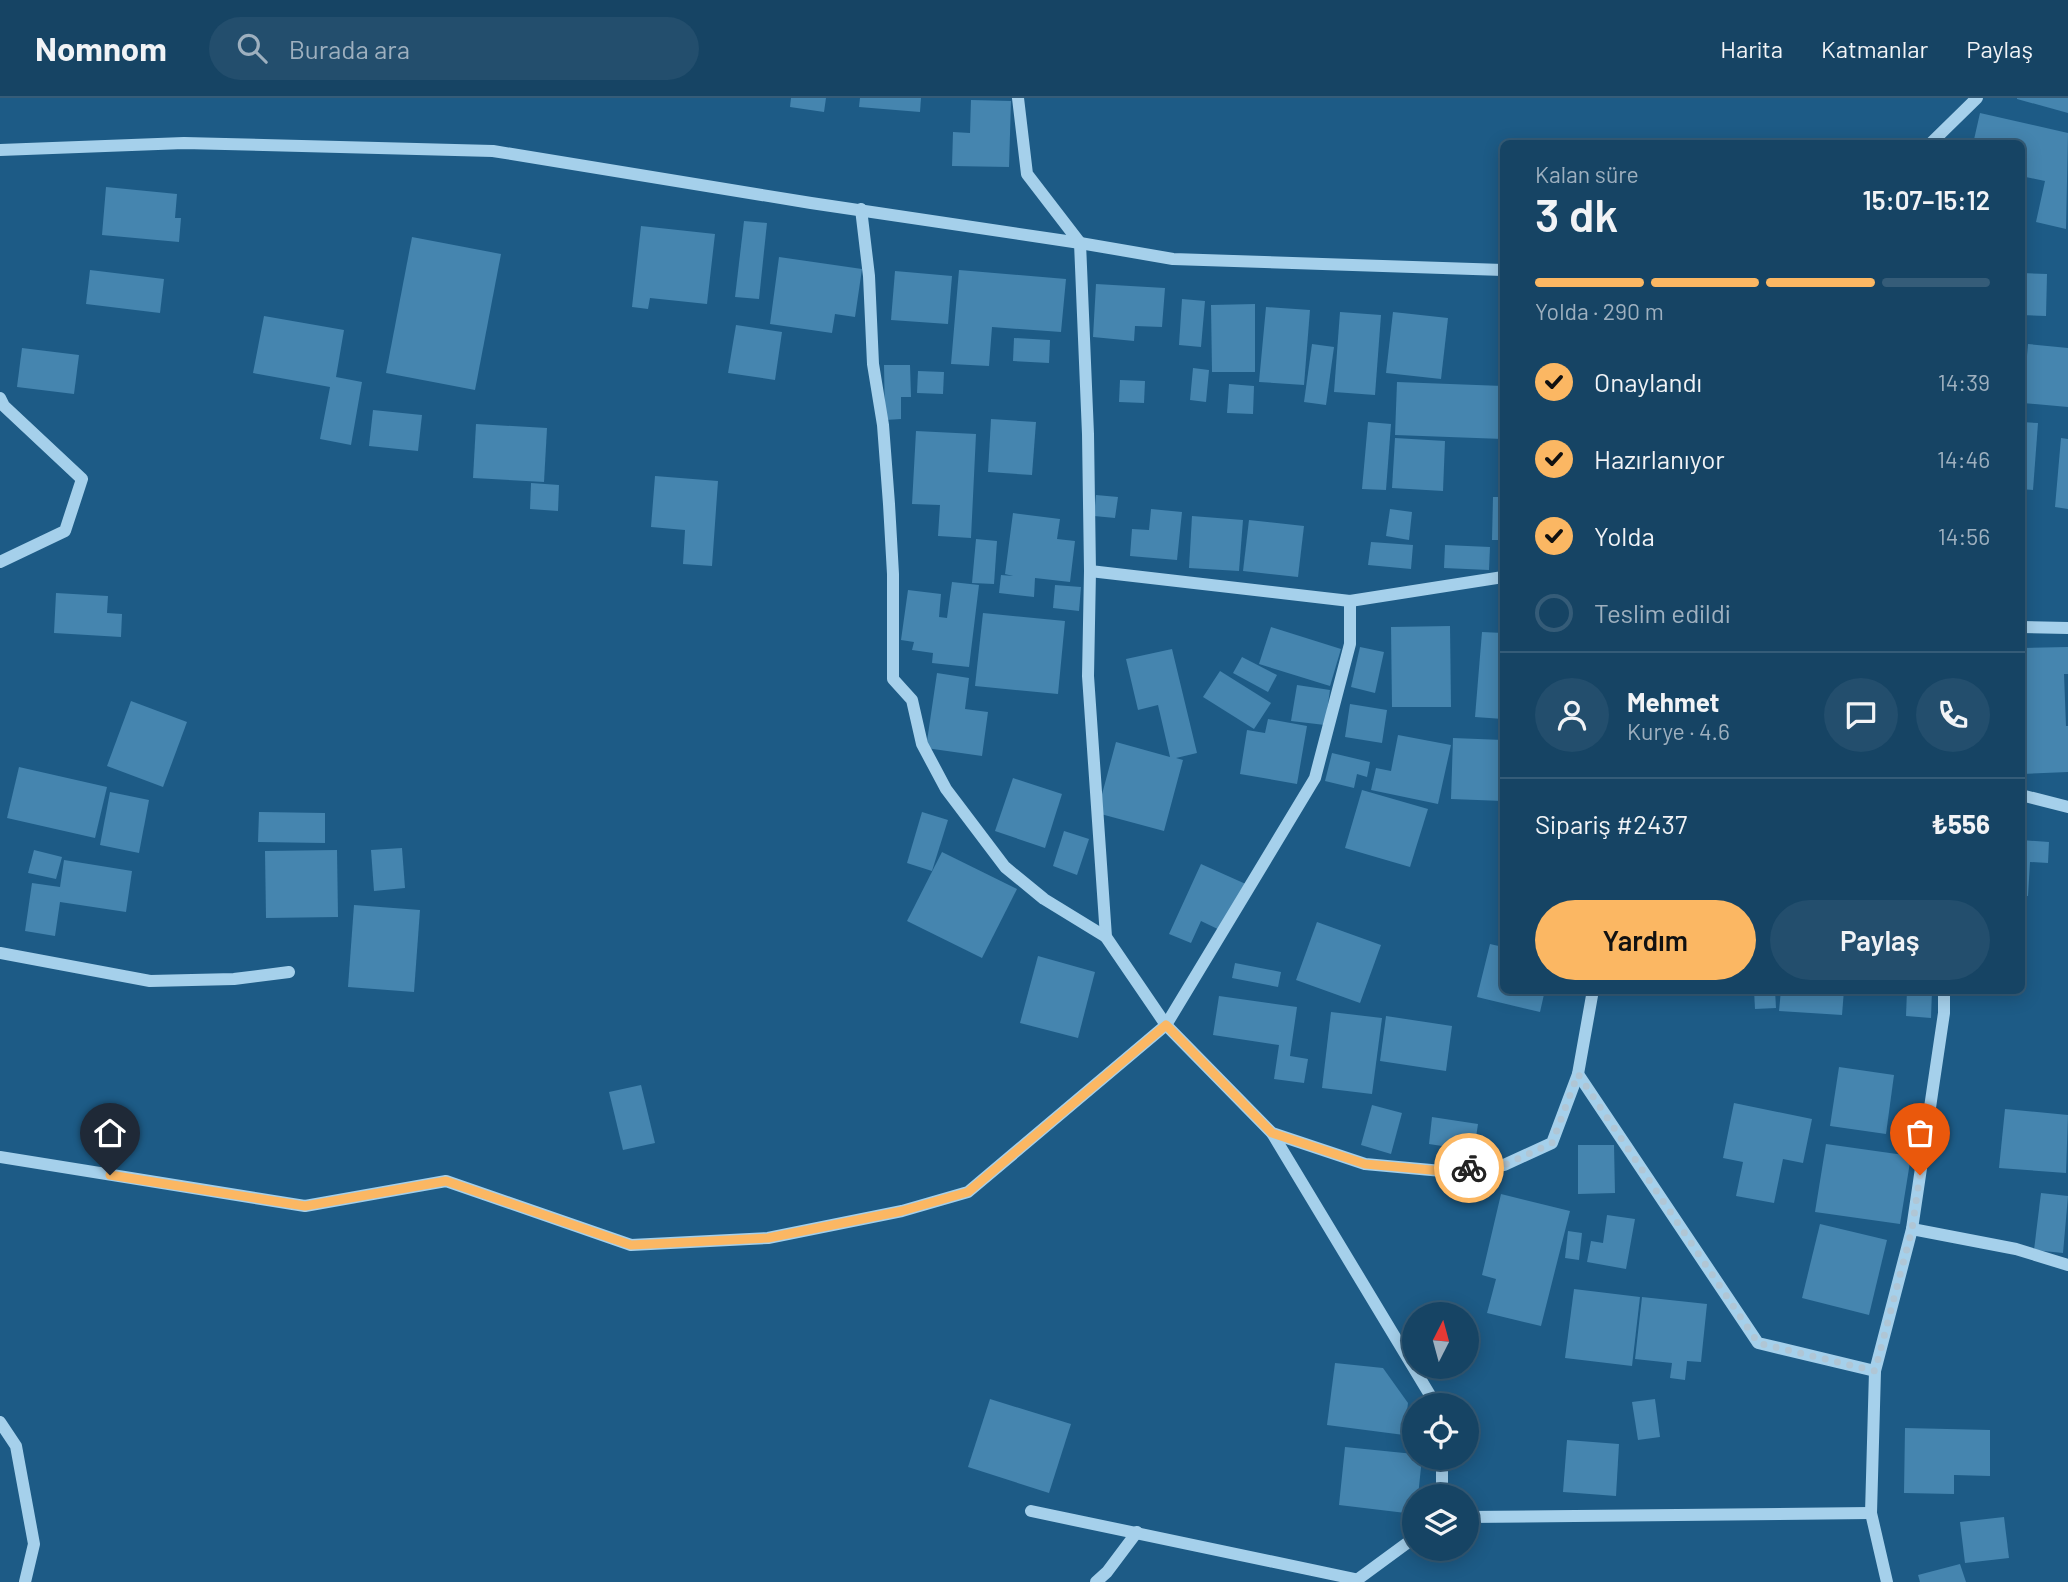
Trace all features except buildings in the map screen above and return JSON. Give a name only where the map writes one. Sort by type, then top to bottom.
[{"type":"street","points":[[1018,98],[1027,174],[1080,243],[1088,434],[1088,677],[1105,937]]},
{"type":"street","points":[[1934,140],[1977,98]]},
{"type":"street","points":[[0,150],[184,143],[493,151],[1173,259],[1500,271]]},
{"type":"street","points":[[860,209],[869,276],[873,364],[883,425],[888,491],[893,574],[893,679],[912,700],[922,744],[946,789],[1005,867],[1044,899],[1105,937],[1166,1025],[1272,1133],[1429,1393]]},
{"type":"street","points":[[0,398],[4,405],[82,479],[65,531],[0,562]]},
{"type":"street","points":[[1090,571],[1350,601],[1500,577]]},
{"type":"street","points":[[0,1157],[305,1206],[446,1181],[631,1245],[768,1238],[902,1211],[968,1192],[1166,1025],[1315,778],[1350,644],[1350,601]]},
{"type":"street","points":[[2025,627],[2068,628]]},
{"type":"street","points":[[2025,796],[2068,807]]},
{"type":"street","points":[[0,953],[150,981],[234,979],[289,972]]},
{"type":"street","points":[[1272,1133],[1365,1164],[1442,1171],[1504,1165],[1552,1143],[1578,1074],[1593,994]]},
{"type":"street","points":[[1887,1582],[1871,1513],[1875,1371],[1912,1229],[1944,1013],[1944,994]]},
{"type":"street","points":[[1578,1074],[1758,1343],[1875,1371]]},
{"type":"street","points":[[1912,1229],[2016,1249],[2068,1265]]},
{"type":"street","points":[[0,1422],[16,1446],[34,1544],[25,1582]]},
{"type":"street","points":[[1031,1511],[1355,1581],[1402,1547]]},
{"type":"street","points":[[1479,1517],[1871,1513]]},
{"type":"street","points":[[1096,1582],[1107,1572],[1137,1532]]},
{"type":"way so far","points":[[1469,1168],[1504,1165],[1552,1143],[1578,1074],[1758,1343],[1875,1371],[1912,1229],[1920,1175]]},
{"type":"route","points":[[110,1175],[305,1206],[446,1181],[631,1245],[768,1238],[902,1211],[968,1192],[1166,1025],[1272,1133],[1365,1164],[1442,1171],[1469,1168]]}]
